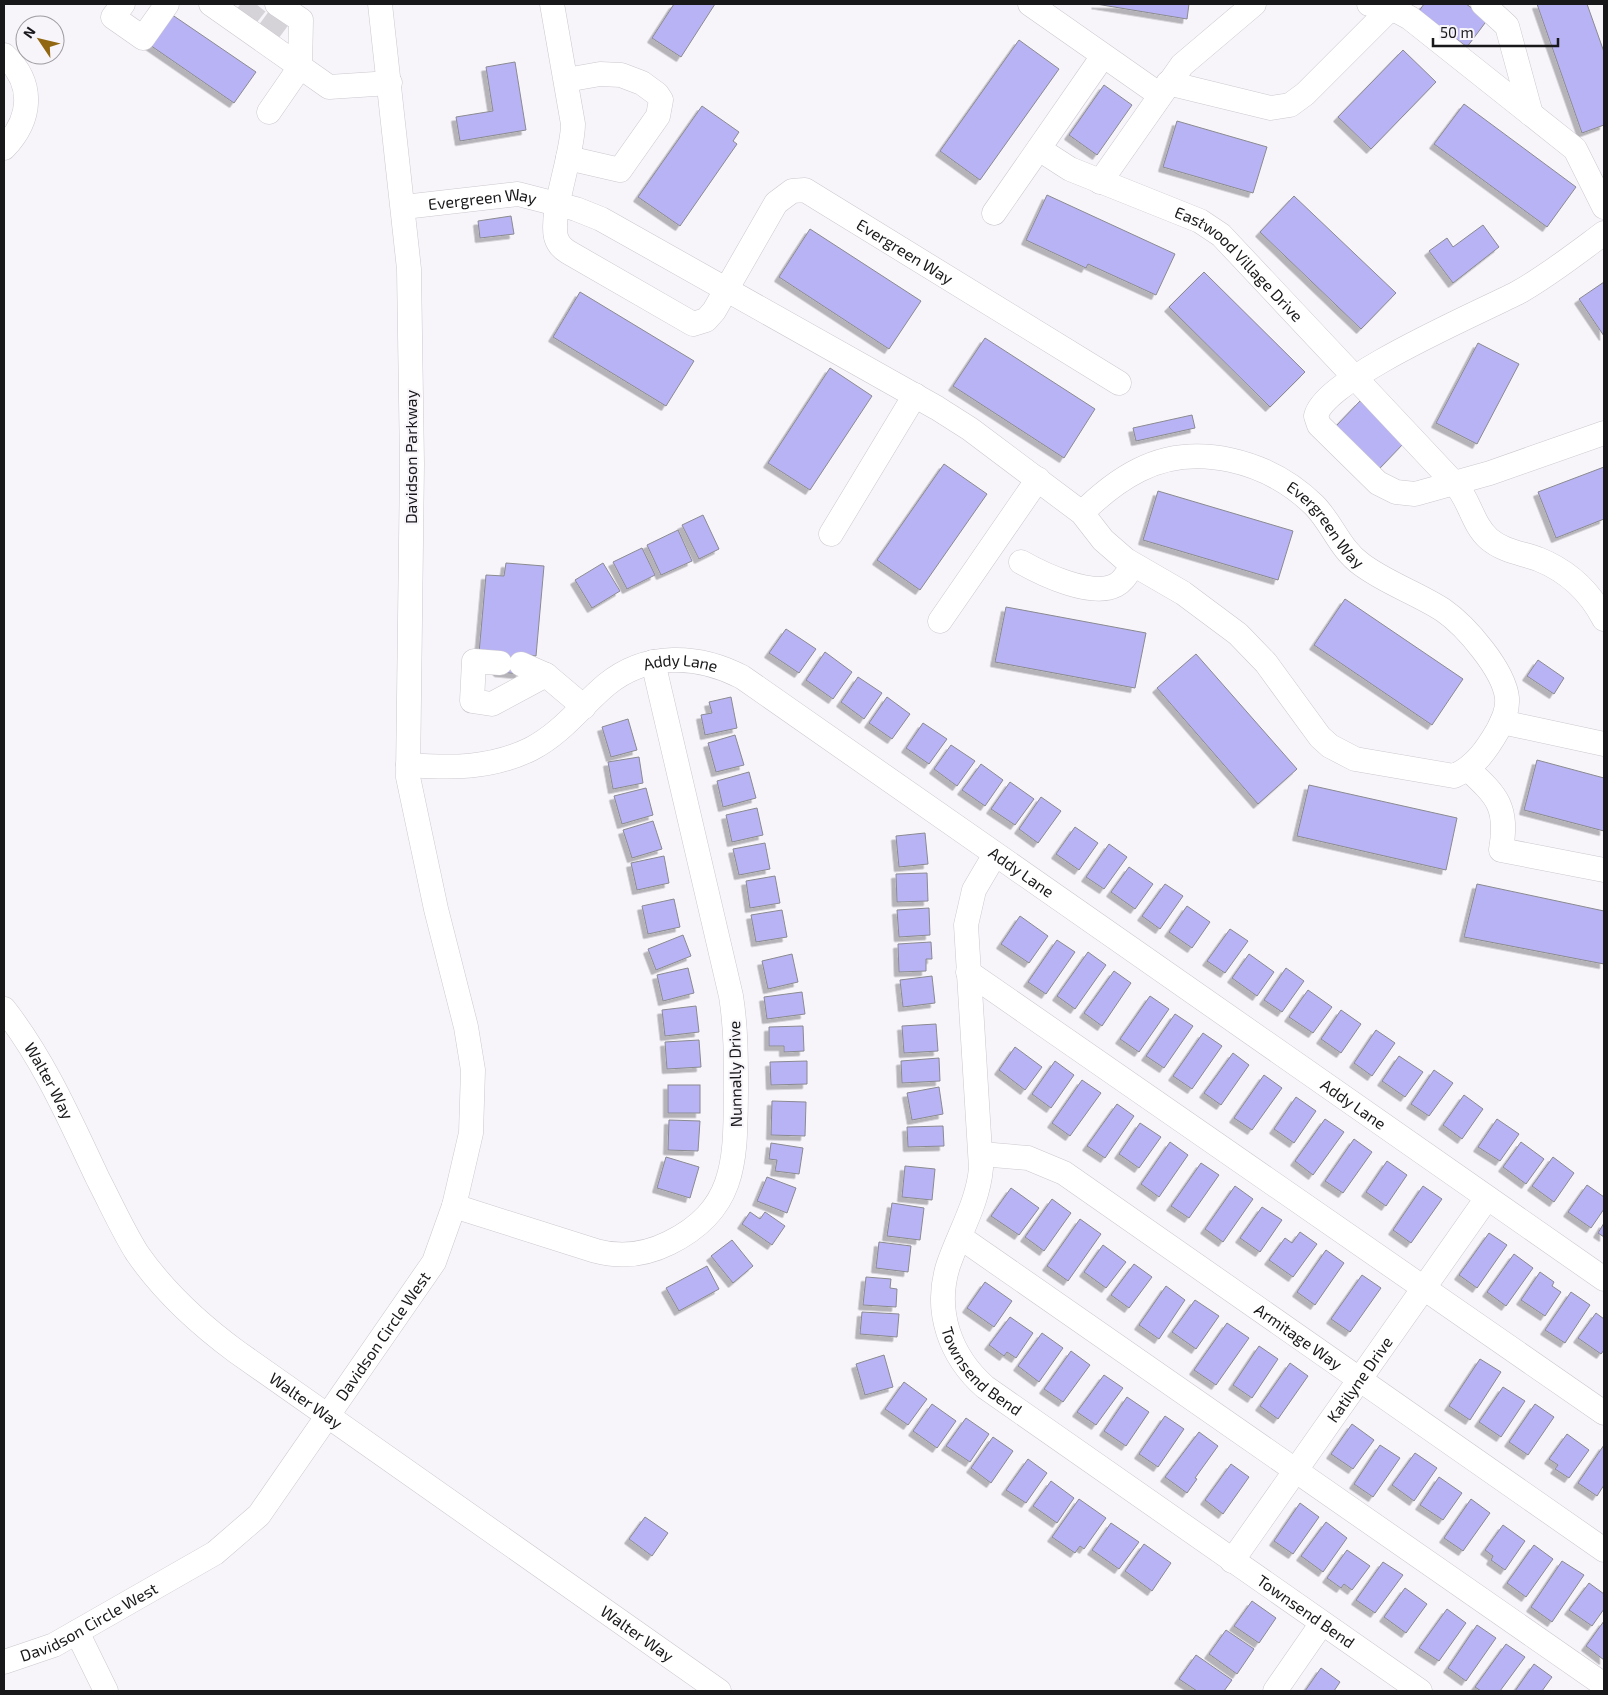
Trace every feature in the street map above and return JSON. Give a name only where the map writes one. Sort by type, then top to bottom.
[{"type":"street","points":[[118,10],[143,38],[167,4]]},
{"type":"street","name":"Davidson Parkway","points":[[380,4],[410,269],[412,464],[408,765],[411,797],[436,909]]},
{"type":"street","name":"Evergreen Way","points":[[552,4],[573,124],[556,222],[556,237],[563,248],[693,324],[702,322],[710,316],[776,203],[781,197],[792,191],[805,190],[1119,383]]},
{"type":"street","points":[[1030,4],[1103,56],[1164,89],[1271,108],[1290,105],[1305,94],[1384,6],[1410,18],[1575,149],[1604,207]]},
{"type":"street","points":[[1483,4],[1507,26],[1531,114]]},
{"type":"street","points":[[1100,182],[1189,56],[1250,5]]},
{"type":"street","points":[[220,6],[274,21],[301,20],[300,67],[268,112]]},
{"type":"street","points":[[274,21],[300,67],[329,87],[390,83]]},
{"type":"street","points":[[4,55],[25,81],[26,101],[19,129],[4,148]]},
{"type":"street","points":[[994,214],[1103,56]]},
{"type":"street","points":[[566,80],[600,74],[627,76],[647,86],[661,100],[658,116],[620,170],[568,158]]},
{"type":"street","name":"Eastwood Village Drive","points":[[1039,149],[1070,169],[1200,221],[1217,232],[1456,484],[1464,494],[1477,524],[1489,538],[1503,548],[1537,559],[1570,576],[1602,610]]},
{"type":"street","name":"Evergreen Way","points":[[404,207],[518,194],[559,204],[601,219],[915,395],[970,429],[1082,513],[1103,540],[1133,565],[1182,593],[1238,634],[1266,663],[1320,737],[1338,752],[1355,759],[1454,776],[1468,769],[1493,739],[1502,722],[1507,700],[1502,682],[1480,648],[1457,621],[1436,605],[1361,564],[1346,550],[1314,505],[1270,474],[1237,461],[1218,457],[1163,461],[1140,469],[1120,480],[1082,513]]},
{"type":"street","points":[[1604,233],[1520,291],[1381,362],[1342,387],[1320,407],[1316,416],[1319,425],[1370,478],[1387,489],[1416,494],[1456,484],[1604,433]]},
{"type":"street","points":[[831,534],[915,395]]},
{"type":"street","points":[[940,621],[1038,479]]},
{"type":"street","points":[[1020,562],[1055,579],[1099,588],[1108,588],[1120,582],[1133,565]]},
{"type":"street","name":"Addy Lane","points":[[408,765],[466,768],[511,757],[547,739],[616,678],[653,662],[677,659],[704,662],[742,677],[994,856],[1604,1279]]},
{"type":"street","points":[[546,675],[492,704],[472,700],[474,661],[511,663],[546,675],[584,707]]},
{"type":"street","name":"Nunnally Drive","points":[[454,1206],[596,1251],[617,1255],[634,1254],[658,1248],[683,1236],[696,1226],[717,1202],[730,1174],[736,1134],[736,1043],[732,996],[653,662]]},
{"type":"street","points":[[1502,722],[1604,744]]},
{"type":"street","points":[[1468,769],[1490,791],[1501,809],[1504,826],[1500,850],[1604,870]]},
{"type":"street","name":"Townsend Bend","points":[[994,856],[978,882],[969,907],[966,934],[981,1154],[980,1184],[946,1274],[944,1312],[952,1345],[971,1374],[984,1388],[1420,1691]]},
{"type":"street","name":"Davidson Circle West","points":[[4,1662],[54,1645],[215,1553],[259,1515],[434,1262],[454,1206],[471,1133],[473,1070],[466,1027],[436,909]]},
{"type":"street","points":[[968,972],[1604,1413]]},
{"type":"street","name":"Walter Way","points":[[4,1009],[41,1064],[116,1217],[138,1253],[154,1274],[203,1326],[718,1691]]},
{"type":"street","name":"Armitage Way","points":[[981,1154],[1019,1156],[1058,1170],[1604,1550]]},
{"type":"street","name":"Katilyne Drive","points":[[1232,1561],[1487,1198]]},
{"type":"street","points":[[960,1237],[1604,1685]]},
{"type":"street","points":[[1275,1691],[1322,1623]]},
{"type":"street","points":[[77,1632],[106,1691]]},
{"type":"building","points":[[674,4],[715,4],[681,57],[652,38]]},
{"type":"building","points":[[1096,4],[1189,4],[1187,19]]},
{"type":"building","points":[[1424,4],[1466,4],[1488,19],[1467,47],[1419,11]]},
{"type":"building","points":[[1537,4],[1587,4],[1604,52],[1604,125],[1582,133]]},
{"type":"building","points":[[168,12],[256,72],[234,103],[147,43]]},
{"type":"building","points":[[1019,40],[1059,69],[980,180],[940,151]]},
{"type":"building","points":[[1403,50],[1436,82],[1371,149],[1338,117]]},
{"type":"building","points":[[515,62],[526,130],[460,141],[456,117],[493,111],[486,67]]},
{"type":"building","points":[[1104,85],[1132,105],[1097,155],[1069,135]]},
{"type":"building","points":[[1464,104],[1576,187],[1547,227],[1434,144]]},
{"type":"building","points":[[702,106],[739,132],[733,141],[737,144],[680,226],[638,197]]},
{"type":"building","points":[[1177,121],[1267,147],[1253,193],[1163,167]]},
{"type":"building","points":[[1047,195],[1175,254],[1156,295],[1088,264],[1086,268],[1026,240]]},
{"type":"building","points":[[1294,196],[1396,293],[1361,329],[1260,232]]},
{"type":"building","points":[[511,216],[514,234],[480,238],[478,221]]},
{"type":"building","points":[[1483,225],[1499,247],[1453,283],[1429,251],[1447,238],[1453,247]]},
{"type":"building","points":[[810,229],[921,301],[889,349],[779,277]]},
{"type":"building","points":[[1204,272],[1305,372],[1270,407],[1169,307]]},
{"type":"building","points":[[1604,282],[1604,336],[1579,299]]},
{"type":"building","points":[[580,292],[694,361],[666,406],[553,337]]},
{"type":"building","points":[[985,338],[1095,409],[1064,458],[953,386]]},
{"type":"building","points":[[1478,343],[1519,364],[1477,444],[1436,423]]},
{"type":"building","points":[[830,368],[872,396],[810,490],[768,463]]},
{"type":"building","points":[[1360,401],[1404,443],[1380,468],[1336,426]]},
{"type":"building","points":[[1192,415],[1195,428],[1136,441],[1133,428]]},
{"type":"building","points":[[944,464],[987,494],[920,590],[877,560]]},
{"type":"building","points":[[1604,467],[1604,519],[1556,538],[1538,492]]},
{"type":"building","points":[[1158,491],[1293,531],[1278,580],[1143,540]]},
{"type":"building","points":[[703,515],[719,549],[699,559],[682,525]]},
{"type":"building","points":[[678,530],[692,561],[661,575],[647,545]]},
{"type":"building","points":[[642,548],[655,575],[627,589],[613,562]]},
{"type":"building","points":[[506,563],[544,566],[536,656],[522,654],[520,674],[499,672],[479,653],[486,575],[504,576]]},
{"type":"building","points":[[603,563],[620,591],[592,608],[575,580]]},
{"type":"building","points":[[1345,599],[1463,679],[1432,725],[1314,645]]},
{"type":"building","points":[[1006,607],[1146,633],[1135,688],[995,662]]},
{"type":"building","points":[[786,629],[816,649],[799,673],[769,653]]},
{"type":"building","points":[[825,652],[852,672],[833,699],[806,680]]},
{"type":"building","points":[[1196,654],[1297,769],[1258,804],[1157,688]]},
{"type":"building","points":[[1538,660],[1564,678],[1554,694],[1527,676]]},
{"type":"building","points":[[858,677],[882,693],[864,719],[841,702]]},
{"type":"building","points":[[731,697],[737,728],[705,735],[701,715],[712,713],[709,702]]},
{"type":"building","points":[[887,697],[910,714],[892,739],[869,723]]},
{"type":"building","points":[[628,719],[637,750],[611,757],[602,727]]},
{"type":"building","points":[[923,723],[947,739],[929,764],[906,748]]},
{"type":"building","points":[[735,735],[744,765],[716,772],[708,743]]},
{"type":"building","points":[[951,745],[975,761],[957,786],[934,769]]},
{"type":"building","points":[[639,757],[643,783],[613,789],[608,762]]},
{"type":"building","points":[[1537,760],[1604,778],[1604,831],[1524,810]]},
{"type":"building","points":[[981,764],[1003,780],[985,806],[962,790]]},
{"type":"building","points":[[749,772],[756,798],[723,807],[717,781]]},
{"type":"building","points":[[1010,782],[1034,799],[1015,825],[991,809]]},
{"type":"building","points":[[1309,785],[1457,818],[1446,870],[1297,836]]},
{"type":"building","points":[[646,788],[653,815],[622,824],[614,796]]},
{"type":"building","points":[[1041,797],[1061,811],[1038,843],[1019,829]]},
{"type":"building","points":[[757,808],[763,835],[732,842],[726,815]]},
{"type":"building","points":[[653,821],[662,849],[632,858],[623,830]]},
{"type":"building","points":[[1075,827],[1098,843],[1079,870],[1056,854]]},
{"type":"building","points":[[925,833],[928,864],[899,867],[896,836]]},
{"type":"building","points":[[765,843],[770,869],[739,875],[733,849]]},
{"type":"building","points":[[1109,844],[1127,857],[1104,889],[1086,877]]},
{"type":"building","points":[[664,856],[669,883],[637,890],[631,863]]},
{"type":"building","points":[[1129,867],[1153,884],[1135,909],[1111,892]]},
{"type":"building","points":[[927,873],[928,901],[897,902],[896,874]]},
{"type":"building","points":[[775,876],[780,903],[750,908],[746,881]]},
{"type":"building","points":[[1165,884],[1183,896],[1160,929],[1142,916]]},
{"type":"building","points":[[1477,884],[1604,911],[1604,964],[1464,937]]},
{"type":"building","points":[[674,899],[680,927],[648,934],[642,906]]},
{"type":"building","points":[[1187,906],[1210,922],[1192,948],[1169,932]]},
{"type":"building","points":[[929,908],[930,935],[899,937],[897,910]]},
{"type":"building","points":[[782,910],[787,937],[756,942],[751,915]]},
{"type":"building","points":[[1020,916],[1048,936],[1029,963],[1001,944]]},
{"type":"building","points":[[1230,929],[1248,941],[1225,973],[1207,961]]},
{"type":"building","points":[[683,935],[691,956],[656,970],[648,949]]},
{"type":"building","points":[[1057,940],[1075,952],[1046,994],[1028,982]]},
{"type":"building","points":[[931,942],[932,959],[926,959],[926,971],[899,972],[898,944]]},
{"type":"building","points":[[1088,952],[1106,965],[1075,1009],[1057,996]]},
{"type":"building","points":[[792,954],[798,982],[768,989],[762,961]]},
{"type":"building","points":[[1249,954],[1274,972],[1257,996],[1232,978]]},
{"type":"building","points":[[688,968],[694,993],[663,1001],[657,975]]},
{"type":"building","points":[[1286,968],[1304,981],[1282,1012],[1264,1000]]},
{"type":"building","points":[[1114,971],[1131,983],[1102,1026],[1084,1013]]},
{"type":"building","points":[[932,976],[935,1003],[903,1007],[900,980]]},
{"type":"building","points":[[1308,990],[1332,1007],[1313,1033],[1289,1017]]},
{"type":"building","points":[[802,992],[805,1014],[767,1019],[764,997]]},
{"type":"building","points":[[1150,996],[1169,1009],[1139,1052],[1120,1039]]},
{"type":"building","points":[[696,1006],[699,1032],[665,1036],[662,1010]]},
{"type":"building","points":[[1341,1010],[1361,1024],[1341,1053],[1321,1039]]},
{"type":"building","points":[[1175,1014],[1193,1026],[1164,1068],[1146,1056]]},
{"type":"building","points":[[936,1024],[938,1051],[904,1053],[902,1026]]},
{"type":"building","points":[[803,1026],[804,1051],[784,1052],[784,1046],[769,1046],[769,1027]]},
{"type":"building","points":[[1376,1030],[1395,1043],[1372,1076],[1354,1063]]},
{"type":"building","points":[[1203,1033],[1222,1046],[1192,1089],[1173,1076]]},
{"type":"building","points":[[699,1040],[701,1067],[667,1069],[665,1042]]},
{"type":"building","points":[[1015,1047],[1042,1067],[1025,1090],[999,1070]]},
{"type":"building","points":[[1233,1053],[1249,1065],[1221,1105],[1204,1093]]},
{"type":"building","points":[[1399,1056],[1423,1072],[1405,1097],[1382,1081]]},
{"type":"building","points":[[939,1058],[940,1081],[902,1083],[901,1061]]},
{"type":"building","points":[[807,1061],[807,1084],[771,1085],[770,1062]]},
{"type":"building","points":[[1055,1061],[1074,1075],[1051,1108],[1032,1094]]},
{"type":"building","points":[[1434,1070],[1453,1083],[1429,1116],[1411,1104]]},
{"type":"building","points":[[1264,1075],[1282,1088],[1252,1130],[1234,1118]]},
{"type":"building","points":[[1082,1080],[1101,1093],[1070,1136],[1052,1123]]},
{"type":"building","points":[[668,1085],[700,1085],[700,1113],[668,1113]]},
{"type":"building","points":[[939,1087],[943,1114],[912,1120],[907,1093]]},
{"type":"building","points":[[1464,1095],[1483,1109],[1462,1139],[1443,1125]]},
{"type":"building","points":[[1296,1097],[1316,1111],[1294,1143],[1274,1129]]},
{"type":"building","points":[[772,1101],[806,1102],[805,1136],[771,1135]]},
{"type":"building","points":[[1117,1104],[1134,1116],[1105,1158],[1087,1146]]},
{"type":"building","points":[[1325,1119],[1344,1132],[1313,1175],[1295,1161]]},
{"type":"building","points":[[1497,1119],[1519,1134],[1500,1161],[1478,1147]]},
{"type":"building","points":[[669,1120],[700,1121],[698,1151],[668,1150]]},
{"type":"building","points":[[1140,1123],[1161,1137],[1139,1168],[1119,1154]]},
{"type":"building","points":[[943,1126],[944,1146],[908,1147],[907,1127]]},
{"type":"building","points":[[1354,1139],[1372,1152],[1343,1193],[1325,1181]]},
{"type":"building","points":[[1170,1142],[1188,1155],[1159,1197],[1141,1184]]},
{"type":"building","points":[[1521,1142],[1544,1159],[1526,1184],[1503,1167]]},
{"type":"building","points":[[771,1143],[803,1148],[799,1174],[775,1171],[777,1160],[769,1159]]},
{"type":"building","points":[[666,1157],[699,1167],[690,1198],[657,1188]]},
{"type":"building","points":[[1553,1157],[1574,1173],[1554,1202],[1532,1186]]},
{"type":"building","points":[[1387,1161],[1407,1175],[1386,1206],[1366,1192]]},
{"type":"building","points":[[1201,1163],[1219,1175],[1189,1218],[1171,1206]]},
{"type":"building","points":[[905,1166],[935,1169],[932,1200],[902,1197]]},
{"type":"building","points":[[767,1177],[796,1188],[787,1213],[757,1201]]},
{"type":"building","points":[[1587,1185],[1604,1197],[1604,1209],[1591,1228],[1568,1212]]},
{"type":"building","points":[[1235,1186],[1253,1199],[1223,1242],[1205,1229]]},
{"type":"building","points":[[1423,1186],[1442,1199],[1411,1243],[1393,1230]]},
{"type":"building","points":[[1011,1188],[1039,1208],[1019,1235],[991,1216]]},
{"type":"building","points":[[1052,1199],[1071,1213],[1044,1251],[1025,1237]]},
{"type":"building","points":[[892,1203],[924,1208],[920,1240],[887,1236]]},
{"type":"building","points":[[1262,1207],[1282,1220],[1260,1252],[1240,1238]]},
{"type":"building","points":[[750,1212],[760,1219],[765,1212],[785,1226],[772,1245],[742,1224]]},
{"type":"building","points":[[1080,1219],[1101,1234],[1068,1281],[1047,1266]]},
{"type":"building","points":[[1604,1223],[1604,1237],[1598,1233]]},
{"type":"building","points":[[1300,1232],[1317,1244],[1293,1277],[1269,1260],[1285,1238],[1292,1243]]},
{"type":"building","points":[[1489,1233],[1507,1245],[1477,1288],[1459,1275]]},
{"type":"building","points":[[732,1240],[753,1266],[733,1283],[711,1256]]},
{"type":"building","points":[[879,1242],[911,1246],[908,1272],[876,1268]]},
{"type":"building","points":[[1103,1245],[1126,1262],[1106,1288],[1084,1272]]},
{"type":"building","points":[[1326,1250],[1344,1263],[1315,1305],[1297,1292]]},
{"type":"building","points":[[1514,1254],[1533,1268],[1506,1306],[1487,1292]]},
{"type":"building","points":[[1134,1264],[1152,1277],[1129,1308],[1111,1295]]},
{"type":"building","points":[[707,1266],[719,1289],[679,1311],[666,1288]]},
{"type":"building","points":[[1540,1272],[1554,1282],[1552,1286],[1561,1292],[1545,1316],[1521,1300]]},
{"type":"building","points":[[1362,1275],[1381,1288],[1350,1332],[1331,1319]]},
{"type":"building","points":[[866,1277],[891,1279],[890,1288],[897,1289],[896,1307],[863,1305]]},
{"type":"building","points":[[985,1282],[1012,1301],[994,1327],[967,1308]]},
{"type":"building","points":[[1166,1286],[1185,1300],[1159,1339],[1139,1325]]},
{"type":"building","points":[[1571,1292],[1590,1305],[1565,1343],[1545,1330]]},
{"type":"building","points":[[1195,1300],[1219,1316],[1196,1349],[1172,1332]]},
{"type":"building","points":[[862,1312],[899,1314],[897,1337],[860,1334]]},
{"type":"building","points":[[1596,1313],[1604,1319],[1604,1350],[1601,1354],[1578,1338]]},
{"type":"building","points":[[1010,1317],[1033,1333],[1016,1358],[1007,1352],[1004,1356],[989,1345]]},
{"type":"building","points":[[1227,1323],[1249,1338],[1216,1385],[1194,1370]]},
{"type":"building","points":[[1042,1333],[1063,1348],[1039,1382],[1018,1366]]},
{"type":"building","points":[[1259,1346],[1278,1359],[1252,1398],[1233,1385]]},
{"type":"building","points":[[1071,1351],[1090,1365],[1063,1402],[1044,1389]]},
{"type":"building","points":[[884,1355],[893,1387],[865,1395],[856,1364]]},
{"type":"building","points":[[1480,1359],[1501,1372],[1470,1420],[1449,1406]]},
{"type":"building","points":[[1290,1363],[1308,1376],[1278,1419],[1260,1406]]},
{"type":"building","points":[[1104,1375],[1123,1388],[1096,1425],[1077,1412]]},
{"type":"building","points":[[904,1382],[927,1399],[908,1425],[885,1409]]},
{"type":"building","points":[[1503,1387],[1525,1401],[1501,1437],[1479,1422]]},
{"type":"building","points":[[1127,1397],[1149,1412],[1126,1446],[1104,1431]]},
{"type":"building","points":[[932,1404],[956,1421],[937,1448],[913,1431]]},
{"type":"building","points":[[1535,1404],[1554,1417],[1528,1455],[1509,1442]]},
{"type":"building","points":[[1165,1416],[1184,1429],[1158,1467],[1139,1454]]},
{"type":"building","points":[[966,1418],[989,1434],[970,1462],[946,1446]]},
{"type":"building","points":[[1352,1424],[1374,1440],[1353,1469],[1331,1454]]},
{"type":"building","points":[[1199,1432],[1218,1446],[1195,1478],[1197,1479],[1187,1493],[1165,1477]]},
{"type":"building","points":[[1567,1434],[1589,1450],[1569,1478],[1555,1469],[1558,1465],[1549,1459]]},
{"type":"building","points":[[993,1437],[1013,1451],[991,1483],[971,1468]]},
{"type":"building","points":[[1380,1445],[1400,1458],[1373,1497],[1354,1484]]},
{"type":"building","points":[[1604,1445],[1604,1485],[1597,1496],[1578,1483]]},
{"type":"building","points":[[1415,1453],[1437,1468],[1414,1501],[1392,1485]]},
{"type":"building","points":[[1028,1459],[1047,1473],[1026,1503],[1006,1490]]},
{"type":"building","points":[[1231,1464],[1249,1477],[1223,1514],[1205,1500]]},
{"type":"building","points":[[1439,1477],[1462,1493],[1443,1520],[1420,1505]]},
{"type":"building","points":[[1051,1481],[1074,1498],[1057,1523],[1033,1506]]},
{"type":"building","points":[[1079,1499],[1106,1518],[1084,1549],[1080,1546],[1075,1553],[1052,1537]]},
{"type":"building","points":[[1471,1499],[1490,1513],[1463,1551],[1444,1538]]},
{"type":"building","points":[[1300,1503],[1319,1517],[1293,1554],[1274,1541]]},
{"type":"building","points":[[645,1517],[668,1533],[652,1556],[629,1539]]},
{"type":"building","points":[[1326,1522],[1347,1538],[1323,1572],[1301,1556]]},
{"type":"building","points":[[1111,1523],[1139,1542],[1119,1569],[1092,1550]]},
{"type":"building","points":[[1503,1525],[1525,1541],[1505,1570],[1491,1560],[1493,1556],[1485,1550]]},
{"type":"building","points":[[1144,1544],[1171,1563],[1152,1591],[1125,1571]]},
{"type":"building","points":[[1534,1545],[1553,1559],[1526,1597],[1507,1583]]},
{"type":"building","points":[[1347,1550],[1370,1566],[1352,1590],[1344,1584],[1341,1588],[1327,1578]]},
{"type":"building","points":[[1562,1561],[1584,1575],[1552,1622],[1531,1607]]},
{"type":"building","points":[[1383,1562],[1403,1575],[1375,1613],[1356,1600]]},
{"type":"building","points":[[1589,1583],[1604,1594],[1604,1609],[1592,1626],[1569,1610]]},
{"type":"building","points":[[1405,1588],[1427,1604],[1406,1633],[1384,1617]]},
{"type":"building","points":[[1252,1601],[1276,1618],[1259,1643],[1234,1626]]},
{"type":"building","points":[[1447,1609],[1466,1623],[1439,1661],[1419,1648]]},
{"type":"building","points":[[1604,1621],[1604,1660],[1586,1646]]},
{"type":"building","points":[[1477,1625],[1496,1638],[1466,1681],[1448,1668]]},
{"type":"building","points":[[1226,1630],[1254,1649],[1237,1674],[1209,1654]]},
{"type":"building","points":[[1506,1644],[1525,1657],[1500,1691],[1481,1691],[1475,1687]]},
{"type":"building","points":[[1196,1655],[1232,1680],[1224,1691],[1197,1691],[1179,1679]]},
{"type":"building","points":[[1534,1664],[1552,1677],[1542,1691],[1515,1691]]},
{"type":"building","points":[[1321,1668],[1340,1682],[1334,1691],[1305,1691]]},
{"type":"tunnel","points":[[245,18],[256,4]]},
{"type":"tunnel","points":[[267,34],[278,19]]}]
